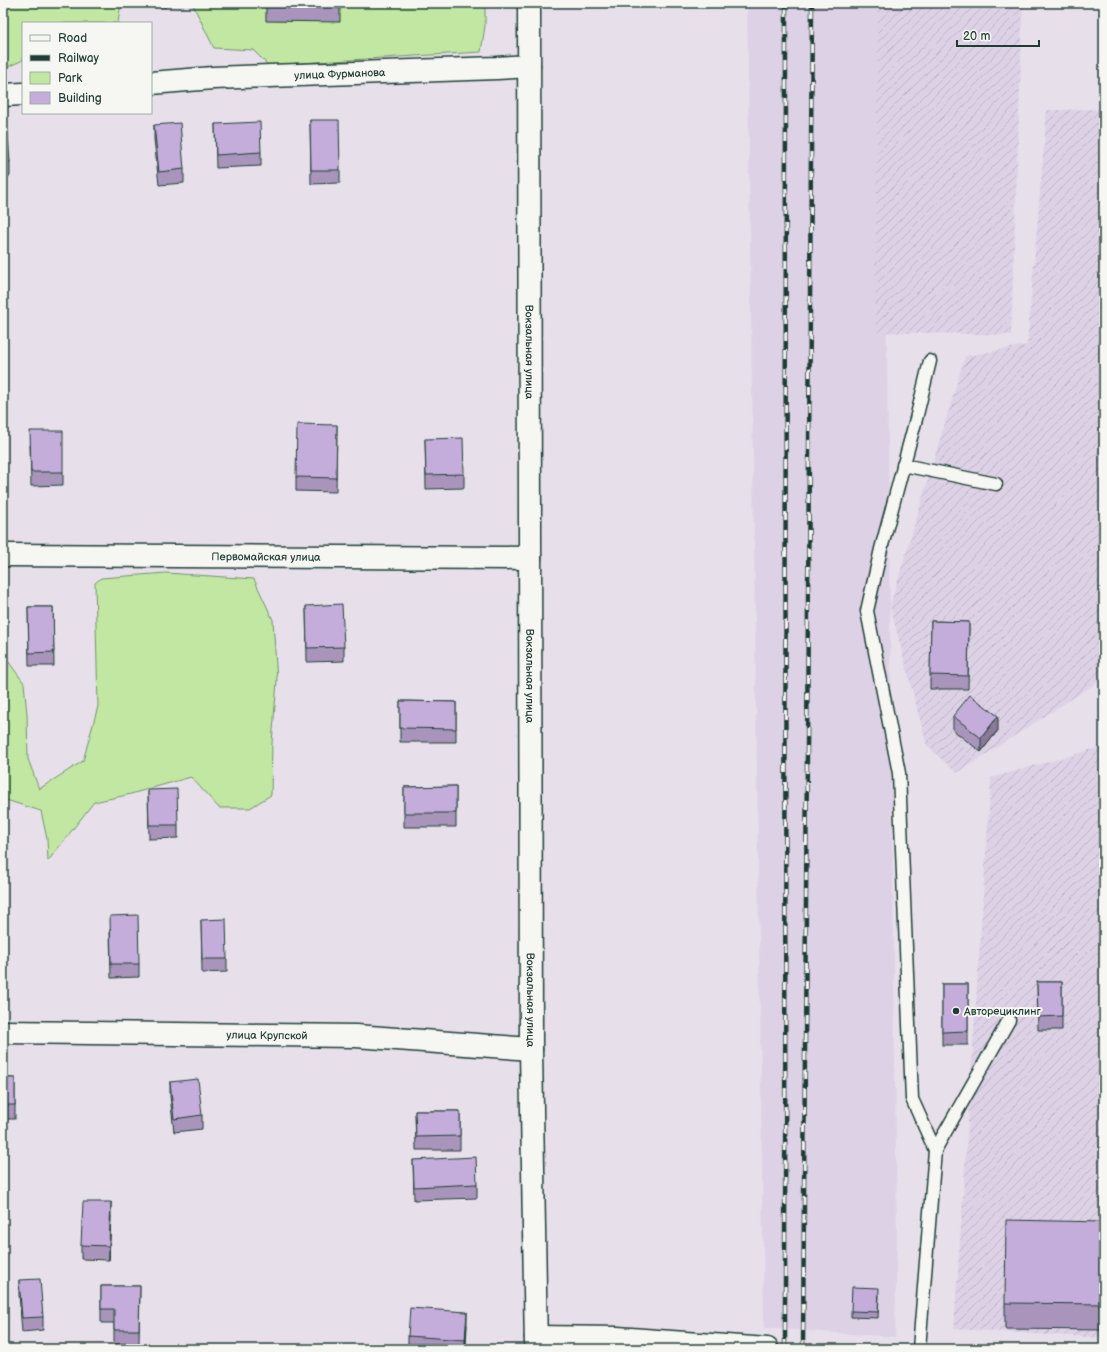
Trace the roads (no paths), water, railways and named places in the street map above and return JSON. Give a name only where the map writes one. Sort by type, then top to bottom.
[{"type":"street","name":"Вокзальная улица","points":[[529,3],[531,1049],[536,1343]]},
{"type":"street","name":"улица Фурманова","points":[[152,83],[213,78],[529,66]]},
{"type":"street","points":[[3,95],[22,94]]},
{"type":"street","name":"Первомайская улица","points":[[3,555],[530,558]]},
{"type":"street","name":"улица Крупской","points":[[3,1032],[356,1036],[531,1049]]},
{"type":"street","points":[[536,1343],[617,1338],[767,1349]]},
{"type":"lane","points":[[930,361],[881,549],[867,611],[899,773],[912,1099],[935,1150]]},
{"type":"lane","points":[[904,465],[996,484]]},
{"type":"lane","points":[[919,1349],[935,1150],[1009,1020]]},
{"type":"railway","points":[[785,1349],[786,3]]},
{"type":"railway","points":[[803,1349],[812,3]]},
{"type":"place","name":"Авторециклинг","points":[[956,1011]]}]
